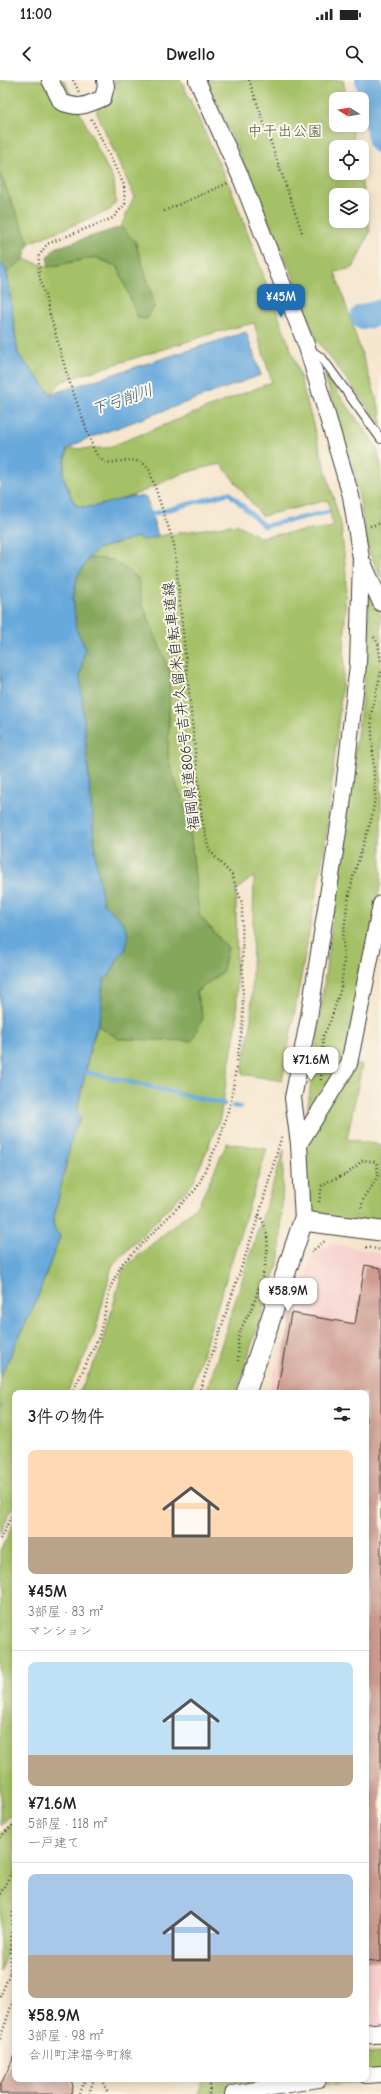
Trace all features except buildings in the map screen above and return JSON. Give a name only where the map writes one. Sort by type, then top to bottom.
[{"type":"street","points":[[50,80],[61,102],[74,107],[85,106],[102,98],[106,86],[105,80]]},
{"type":"street","points":[[197,80],[241,178],[307,347],[351,496],[361,558],[358,665],[342,806],[309,1017],[293,1098],[299,1144],[303,1221],[247,1390]]},
{"type":"street","points":[[361,558],[381,603]]},
{"type":"street","points":[[299,1144],[349,1064],[381,904]]},
{"type":"street","points":[[303,1221],[381,1231]]},
{"type":"street","points":[[369,2034],[381,2033]]},
{"type":"street","points":[[369,2075],[381,2074]]},
{"type":"street","points":[[232,2094],[301,2082]]},
{"type":"lane","points":[[307,347],[322,358],[381,438]]},
{"type":"path","name":"福岡県道806号吉井久留米自転車道線","points":[[73,80],[124,185],[125,204],[113,218],[47,244],[39,256],[39,275],[67,376],[94,450],[99,458],[106,463],[131,460],[142,462],[149,469],[174,544],[202,819],[209,850],[232,875],[242,903],[243,1021],[230,1101],[220,1138],[197,1188],[121,1265],[111,1286],[99,1337],[73,1390]]},
{"type":"path","points":[[249,80],[304,235]]},
{"type":"path","points":[[164,211],[241,178]]},
{"type":"path","points":[[324,1102],[320,1066],[323,1036],[330,1022],[341,988],[344,961],[343,938],[347,906],[353,877],[372,816],[375,797],[371,714],[381,672]]},
{"type":"path","points":[[200,1390],[259,1214],[284,1127]]},
{"type":"path","points":[[319,1202],[322,1186],[327,1182],[347,1174],[363,1160],[369,1160],[376,1162],[379,1168],[378,1176],[375,1184],[366,1194],[361,1209]]},
{"type":"path","points":[[238,1366],[238,1337],[252,1306],[265,1264],[267,1244],[264,1222],[259,1214]]},
{"type":"path","points":[[309,1254],[327,1240]]},
{"type":"path","points":[[358,1246],[381,1250]]},
{"type":"path","points":[[0,1539],[12,1515]]},
{"type":"path","points":[[0,1837],[12,1826]]},
{"type":"path","points":[[0,1894],[12,1872]]},
{"type":"path","points":[[10,1973],[12,1933]]},
{"type":"path","points":[[0,1997],[12,1968]]},
{"type":"path","points":[[0,2039],[12,2004]]},
{"type":"path","points":[[80,2094],[84,2082]]},
{"type":"path","points":[[89,2094],[93,2082]]},
{"type":"path","points":[[104,2082],[108,2094]]},
{"type":"path","points":[[209,2094],[210,2086],[213,2082]]},
{"type":"shaded area","points":[[331,1243],[381,1253],[381,2025],[369,2027],[369,1390],[269,1390],[312,1256]]},
{"type":"green space","points":[[0,80],[64,80],[114,182],[116,202],[110,210],[29,243],[0,174]]},
{"type":"green space","points":[[114,80],[181,80],[233,194],[296,363],[341,525],[346,573],[344,668],[325,845],[282,1081],[242,1074],[251,1023],[254,876],[236,890],[237,1021],[220,1118],[193,1183],[112,1266],[94,1336],[68,1390],[12,1390],[12,1508],[0,1533],[0,1377],[37,1299],[60,1236],[55,1230],[53,1222],[73,1133],[81,1118],[77,1111],[91,1045],[98,1026],[119,1039],[203,1018],[196,992],[222,972],[228,948],[199,915],[189,819],[168,760],[170,672],[142,603],[138,579],[113,560],[89,558],[98,549],[138,536],[143,541],[158,536],[237,524],[259,537],[333,527],[328,500],[262,516],[221,464],[179,475],[116,502],[90,507],[78,506],[72,499],[63,475],[68,449],[107,448],[272,382],[254,323],[217,332],[62,381],[51,394],[18,354],[7,272],[24,259],[49,267],[95,257],[118,267],[138,318],[147,319],[155,305],[135,241],[121,227],[134,196],[96,111],[116,90]]},
{"type":"green space","name":"中干出公園","points":[[207,80],[343,80],[346,92],[329,92],[329,132],[352,132],[354,140],[329,140],[329,180],[361,180],[363,188],[329,188],[329,228],[369,228],[369,225],[370,231],[353,268],[335,272],[381,413],[381,425],[316,339],[295,280]]},
{"type":"green space","points":[[0,174],[29,243],[24,259],[7,272],[0,261]]},
{"type":"green space","points":[[121,227],[135,241],[155,305],[147,319],[138,318],[118,267],[95,257],[49,267],[47,258],[55,248]]},
{"type":"green space","points":[[324,373],[376,446],[381,466],[381,579],[369,551],[355,476]]},
{"type":"green space","points":[[89,558],[113,560],[138,578],[142,603],[170,672],[168,760],[189,819],[199,915],[228,948],[222,972],[196,992],[203,1018],[192,1041],[119,1039],[98,1026],[104,980],[111,973],[118,959],[125,950],[128,935],[123,923],[103,903],[96,861],[80,676],[85,647],[76,629],[73,597],[77,577]]},
{"type":"green space","points":[[370,589],[381,616],[381,882],[351,1031],[342,1064],[305,1128],[363,690]]},
{"type":"green space","points":[[349,1064],[362,1065],[347,1139],[381,1145],[381,1231],[303,1221],[299,1144]]},
{"type":"green space","points":[[227,1143],[267,1149],[191,1390],[80,1390],[102,1347],[123,1269],[199,1204]]},
{"type":"green space","points":[[284,1149],[280,1258],[237,1390],[207,1390]]},
{"type":"green space","points":[[12,1527],[12,1814],[0,1826],[0,1551]]},
{"type":"green space","points":[[12,1824],[12,1938],[0,1972],[0,1835]]},
{"type":"green space","points":[[381,2053],[381,2081],[369,2082],[369,2054]]},
{"type":"green space","points":[[202,2082],[367,2082],[198,2094]]},
{"type":"water","points":[[0,261],[7,272],[18,354],[51,394],[246,332],[261,375],[84,440],[67,449],[63,475],[72,499],[77,506],[94,506],[129,497],[146,497],[158,536],[143,541],[138,537],[98,549],[89,558],[77,577],[73,597],[76,629],[85,647],[80,676],[96,861],[103,903],[123,923],[128,935],[125,950],[118,959],[109,976],[104,980],[101,994],[102,1009],[91,1045],[77,1111],[81,1118],[73,1133],[53,1222],[55,1230],[60,1236],[37,1299],[0,1377]]},
{"type":"waterway","name":"下弓削川","points":[[368,80],[381,141]]},
{"type":"waterway","name":"下弓削川","points":[[363,317],[381,312]]},
{"type":"waterway","points":[[145,516],[229,493],[264,526],[328,512]]},
{"type":"waterway","points":[[81,1072],[96,1074],[224,1104]]},
{"type":"waterway","points":[[233,1106],[240,1107]]}]
